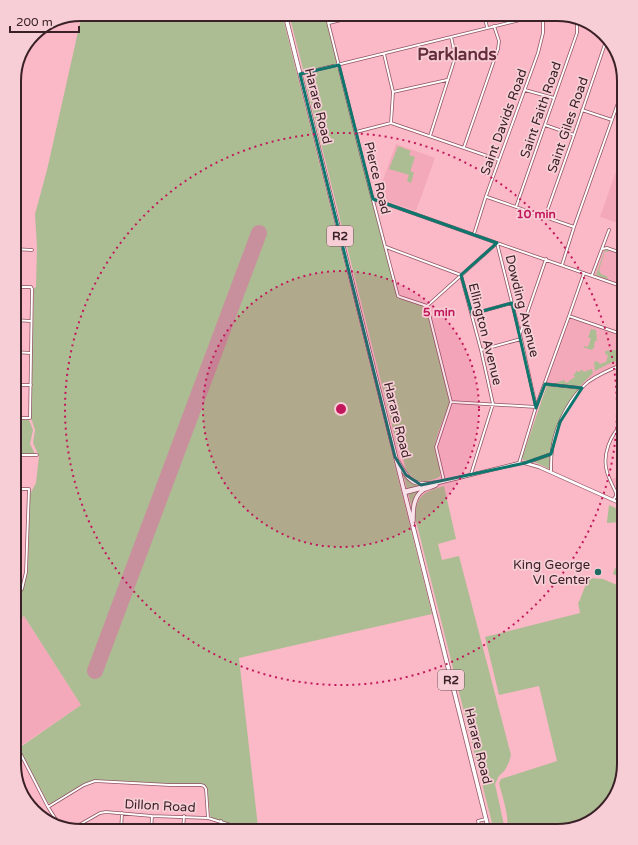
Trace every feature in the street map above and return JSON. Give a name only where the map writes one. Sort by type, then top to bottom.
[{"type":"highway","name":"Harare Road","points":[[287,21],[487,824]]},
{"type":"highway","points":[[395,457],[406,476],[412,482],[421,485],[435,484]]},
{"type":"highway","points":[[413,528],[415,501],[422,491],[435,484]]},
{"type":"main road","points":[[404,492],[471,474],[525,463],[539,467],[617,502]]},
{"type":"street","points":[[329,23],[337,21]]},
{"type":"street","points":[[486,21],[487,28]]},
{"type":"street","points":[[300,74],[515,21]]},
{"type":"street","name":"Saint Davids Road","points":[[474,234],[486,196],[534,65],[542,39],[544,21]]},
{"type":"street","name":"Pierce Road","points":[[329,23],[398,296],[427,306]]},
{"type":"street","name":"Saint Faith Road","points":[[516,207],[577,33],[577,24]]},
{"type":"street","points":[[464,148],[498,49],[499,41],[494,26]]},
{"type":"street","points":[[430,136],[454,57],[454,48],[450,37]]},
{"type":"street","name":"Saint Giles Road","points":[[545,217],[605,44]]},
{"type":"street","points":[[384,54],[393,92],[391,123]]},
{"type":"street","points":[[393,92],[447,80]]},
{"type":"street","points":[[525,90],[554,98]]},
{"type":"street","points":[[562,265],[617,106]]},
{"type":"street","points":[[582,110],[612,120]]},
{"type":"street","points":[[356,132],[391,123],[499,160]]},
{"type":"street","points":[[545,125],[574,135]]},
{"type":"street","points":[[486,196],[574,227]]},
{"type":"street","name":"Dowding Avenue","points":[[373,199],[497,242],[520,334],[536,408]]},
{"type":"street","points":[[592,275],[609,230]]},
{"type":"street","points":[[443,482],[436,448],[451,402],[427,306],[497,242],[617,284]]},
{"type":"street","name":"Ellington Avenue","points":[[386,247],[461,275],[481,350],[493,404],[471,474]]},
{"type":"street","points":[[602,250],[606,248],[617,252]]},
{"type":"street","points":[[21,249],[32,250]]},
{"type":"street","points":[[520,334],[546,259]]},
{"type":"street","points":[[519,463],[536,408],[584,273]]},
{"type":"street","points":[[21,287],[31,287],[32,289],[30,418],[21,418]]},
{"type":"street","points":[[472,314],[512,303]]},
{"type":"street","points":[[569,316],[617,333]]},
{"type":"street","points":[[21,320],[31,321]]},
{"type":"street","points":[[481,350],[521,339]]},
{"type":"street","points":[[21,352],[31,353]]},
{"type":"street","points":[[550,473],[551,454],[554,440],[560,422],[569,404],[587,383],[600,374],[617,367]]},
{"type":"street","points":[[545,384],[582,388]]},
{"type":"street","points":[[21,385],[30,385]]},
{"type":"street","points":[[451,402],[536,408]]},
{"type":"street","points":[[613,500],[616,493],[607,473],[606,465],[608,447],[617,430]]},
{"type":"street","points":[[525,463],[551,454]]},
{"type":"street","points":[[21,455],[37,455]]},
{"type":"street","points":[[21,489],[29,489],[26,572],[21,590]]},
{"type":"street","points":[[21,755],[55,818]]},
{"type":"street","points":[[48,807],[84,785],[95,781],[164,785],[202,785],[206,789],[208,818]]},
{"type":"street","name":"Dillon Road","points":[[81,824],[101,812],[208,818],[227,824]]},
{"type":"street","points":[[121,824],[122,813]]},
{"type":"street","points":[[151,824],[152,816]]},
{"type":"street","points":[[183,824],[184,816]]},
{"type":"street","points":[[479,824],[478,821],[486,819]]},
{"type":"highlighted area","points":[[339,65],[373,199],[497,243],[461,275],[472,314],[512,303],[536,408],[545,384],[582,388],[560,422],[551,454],[525,463],[421,485],[406,475],[395,457],[300,74]]},
{"type":"shaded area","points":[[488,21],[504,21],[492,24]]},
{"type":"shaded area","points":[[396,144],[435,158],[416,211],[381,199],[380,188]]},
{"type":"shaded area","points":[[617,169],[617,223],[600,217]]},
{"type":"shaded area","points":[[605,248],[617,252],[617,284],[593,275],[602,250]]},
{"type":"shaded area","points":[[570,317],[617,333],[617,366],[600,374],[582,388],[545,383]]},
{"type":"shaded area","points":[[617,477],[617,493],[611,479]]},
{"type":"shaded area","points":[[24,616],[81,705],[21,746],[21,619]]},
{"type":"green space","points":[[80,21],[284,21],[432,614],[239,658],[258,824],[232,824],[211,818],[207,788],[204,784],[171,784],[95,780],[52,804],[48,803],[21,752],[21,747],[81,705],[24,616],[21,618],[21,592],[25,582],[28,566],[30,494],[36,483],[39,456],[33,443],[35,430],[31,418],[34,288],[36,287],[37,247],[35,214],[47,170]]},
{"type":"green space","points":[[291,21],[327,21],[337,62],[336,64],[305,71],[303,69]]},
{"type":"green space","points":[[335,67],[340,70],[397,296],[421,305],[426,309],[450,402],[435,443],[440,476],[424,482],[416,480],[408,473],[402,454],[397,445],[305,80],[307,75]]},
{"type":"green space","points":[[398,146],[411,151],[409,155],[415,157],[411,169],[411,172],[414,172],[411,183],[407,181],[409,175],[389,169]]},
{"type":"green space","points":[[605,249],[609,250],[608,252],[605,251],[599,270],[601,274],[608,277],[607,279],[596,275]]},
{"type":"green space","points":[[591,329],[596,330],[597,341],[595,341],[595,346],[592,350],[583,347],[588,347],[591,338],[588,338]]},
{"type":"green space","points":[[617,350],[617,361],[595,371],[594,362],[597,361],[600,364],[606,362],[608,356],[605,351]]},
{"type":"green space","points":[[581,369],[584,372],[592,369],[593,373],[580,386],[554,383],[564,380],[566,383],[575,377],[573,374],[575,374],[576,371],[580,372]]},
{"type":"green space","points":[[547,385],[581,389],[569,404],[554,435],[549,469],[540,464],[524,461],[522,458]]},
{"type":"green space","points":[[21,420],[29,420],[33,430],[30,444],[35,454],[21,454]]},
{"type":"green space","points":[[402,471],[416,484],[424,486],[407,489]]},
{"type":"green space","points":[[444,486],[456,539],[438,544],[442,560],[459,556],[511,755],[505,770],[499,776],[495,784],[504,824],[492,824],[415,517],[419,499],[431,490]]},
{"type":"green space","points":[[422,489],[419,493],[413,512],[408,493]]},
{"type":"green space","points":[[609,505],[617,509],[617,522],[607,523]]},
{"type":"green space","points":[[615,568],[617,569],[617,576],[613,574]]},
{"type":"green space","points":[[588,579],[603,579],[617,585],[617,764],[614,784],[607,798],[602,804],[584,818],[573,822],[557,824],[507,824],[506,808],[499,783],[501,779],[557,761],[539,686],[499,695],[485,637],[580,613],[578,602]]},
{"type":"runway","points":[[95,671],[259,233]]},
{"type":"place","name":"King George VI Center","points":[[598,572]]},
{"type":"district","name":"Parklands","points":[[457,54]]}]
